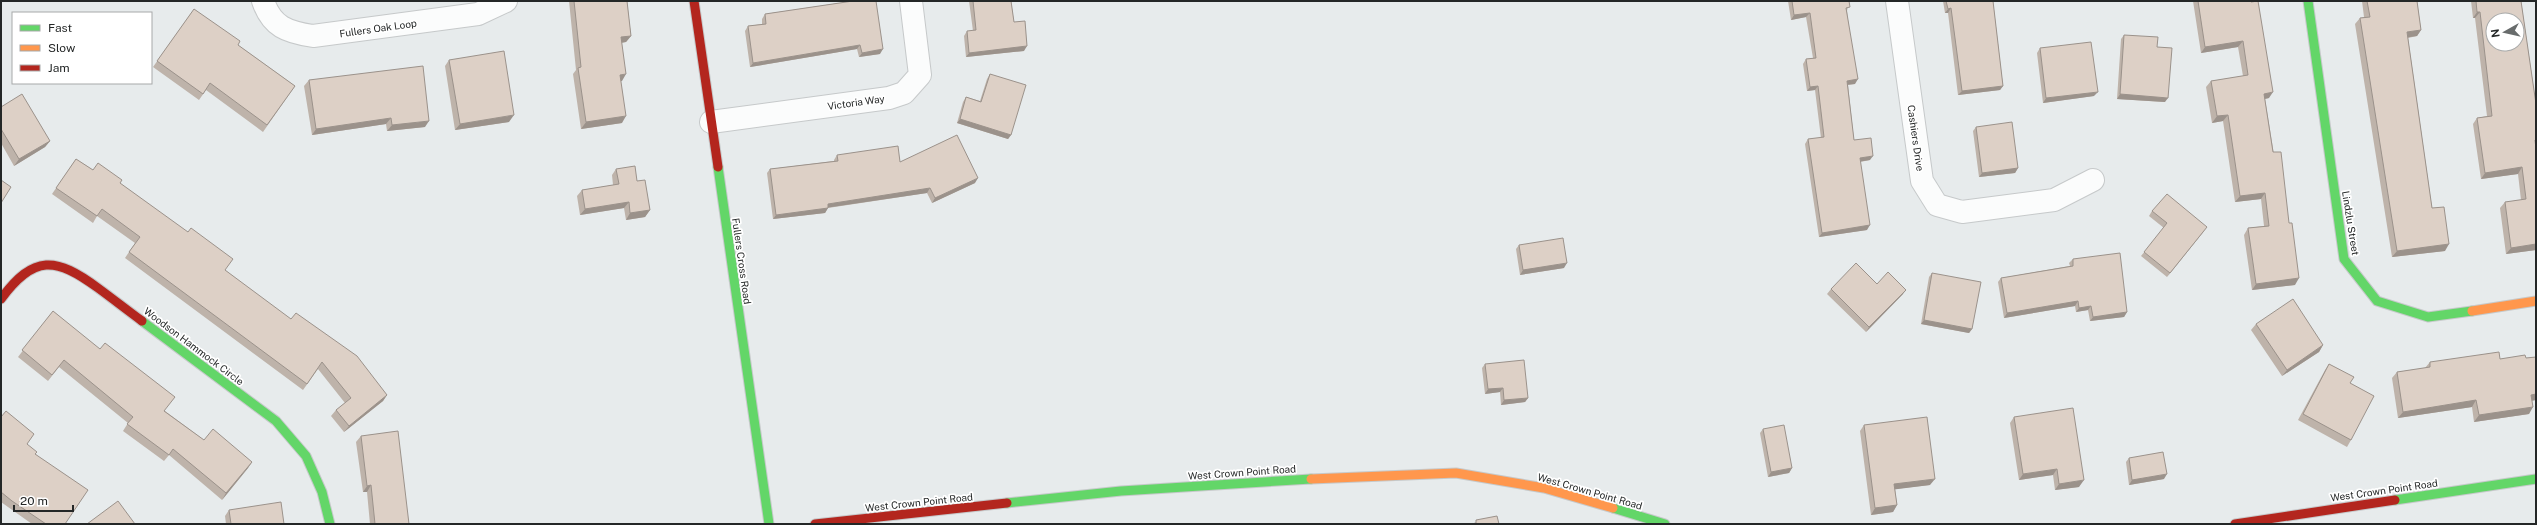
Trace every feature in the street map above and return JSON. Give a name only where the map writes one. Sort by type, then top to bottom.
[{"type":"street","name":"Fullers Oak Loop","points":[[263,1],[268,16],[289,33],[313,36],[478,14],[506,1]]},
{"type":"street","name":"Fullers Cross Road","points":[[694,1],[769,524]]},
{"type":"street","name":"Victoria Way","points":[[711,122],[889,98],[904,93],[920,75],[911,1]]},
{"type":"street","name":"Cashiers Drive","points":[[1897,1],[1922,181],[1938,205],[1962,212],[2054,200],[2094,180]]},
{"type":"street","name":"Lindzlu Street","points":[[2308,1],[2344,259],[2377,301],[2428,317],[2536,301]]},
{"type":"street","name":"Woodson Hammock Circle","points":[[1,299],[7,289],[27,271],[47,266],[63,266],[80,275],[276,421],[306,456],[322,492],[330,524]]},
{"type":"street","name":"West Crown Point Road","points":[[815,524],[1121,491],[1370,475],[1456,473],[1544,488],[1665,524]]},
{"type":"street","name":"West Crown Point Road","points":[[2235,524],[2341,506],[2536,479]]},
{"type":"building","points":[[574,1],[627,1],[631,36],[621,37],[626,74],[620,75],[626,116],[586,122],[578,68],[581,67]]},
{"type":"building","points":[[853,1],[876,1],[883,49],[862,53],[860,45],[753,63],[748,26],[766,24],[765,14]]},
{"type":"building","points":[[973,1],[1011,1],[1014,22],[1025,21],[1027,46],[969,53],[967,31],[976,30]]},
{"type":"building","points":[[1792,1],[1849,1],[1850,7],[1846,8],[1858,79],[1847,81],[1854,140],[1871,138],[1873,156],[1860,158],[1870,225],[1822,233],[1808,139],[1824,137],[1818,86],[1810,87],[1806,59],[1816,58],[1810,13],[1794,15]]},
{"type":"building","points":[[1946,1],[1993,1],[2003,86],[1962,91],[1951,8],[1948,9]]},
{"type":"building","points":[[2198,1],[2258,1],[2273,92],[2264,94],[2273,152],[2281,152],[2289,223],[2292,223],[2299,278],[2256,284],[2248,228],[2269,226],[2265,193],[2240,196],[2228,115],[2217,116],[2211,81],[2248,75],[2243,41],[2205,47]]},
{"type":"building","points":[[2367,1],[2417,1],[2421,30],[2407,32],[2432,208],[2444,207],[2449,244],[2397,251],[2360,18],[2370,17]]},
{"type":"building","points":[[2476,1],[2521,1],[2523,12],[2485,12],[2485,52],[2525,52],[2525,28],[2536,104],[2536,244],[2511,248],[2505,202],[2526,199],[2522,167],[2485,173],[2477,118],[2492,116],[2480,12],[2477,12]]},
{"type":"building","points":[[194,9],[240,41],[238,45],[295,86],[267,125],[210,83],[203,94],[157,61]]},
{"type":"building","points":[[2124,35],[2158,37],[2157,47],[2172,48],[2168,98],[2120,94]]},
{"type":"building","points":[[2091,42],[2098,92],[2046,98],[2040,48]]},
{"type":"building","points":[[504,51],[514,115],[460,124],[449,60]]},
{"type":"building","points":[[423,66],[429,121],[392,125],[391,118],[316,129],[309,80]]},
{"type":"building","points":[[990,74],[1026,85],[1011,135],[960,119],[966,97],[981,102]]},
{"type":"building","points":[[22,94],[50,141],[19,159],[1,129],[1,107]]},
{"type":"building","points":[[2012,122],[2018,168],[1982,173],[1976,127]]},
{"type":"building","points":[[957,135],[978,178],[935,198],[930,188],[828,204],[828,208],[776,215],[770,169],[838,161],[837,155],[898,146],[900,162]]},
{"type":"building","points":[[76,159],[93,170],[98,163],[122,180],[120,183],[188,232],[191,228],[233,259],[225,270],[291,319],[296,313],[357,356],[387,395],[349,426],[336,410],[351,398],[322,362],[307,384],[129,252],[140,237],[102,209],[97,216],[56,188]]},
{"type":"building","points":[[635,166],[637,181],[645,180],[650,210],[630,213],[629,202],[585,209],[582,190],[619,184],[616,169]]},
{"type":"building","points":[[1,180],[11,187],[1,203]]},
{"type":"building","points":[[2167,194],[2207,227],[2170,273],[2144,252],[2167,223],[2152,211]]},
{"type":"building","points":[[1563,238],[1567,263],[1523,270],[1519,245]]},
{"type":"building","points":[[2120,253],[2127,312],[2093,317],[2091,306],[2079,308],[2078,301],[2007,313],[2001,278],[2073,266],[2073,259]]},
{"type":"building","points":[[1856,263],[1877,284],[1888,272],[1906,290],[1869,327],[1831,289]]},
{"type":"building","points":[[1932,273],[1981,282],[1972,329],[1924,320]]},
{"type":"building","points":[[2293,299],[2323,345],[2287,370],[2256,324]]},
{"type":"building","points":[[53,311],[100,349],[105,343],[175,397],[164,411],[204,440],[213,429],[252,462],[226,493],[173,449],[169,455],[127,424],[133,417],[64,360],[52,375],[22,350]]},
{"type":"building","points":[[2499,352],[2500,359],[2525,355],[2526,358],[2536,357],[2536,394],[2531,395],[2533,407],[2479,415],[2476,400],[2403,412],[2397,372],[2430,367],[2430,362]]},
{"type":"building","points":[[1524,360],[1528,398],[1504,400],[1503,388],[1488,389],[1485,364]]},
{"type":"building","points":[[2329,364],[2354,377],[2350,383],[2374,396],[2351,440],[2303,414]]},
{"type":"building","points":[[2073,408],[2084,480],[2059,484],[2057,469],[2023,474],[2014,417]]},
{"type":"building","points":[[6,411],[34,434],[27,444],[37,452],[35,454],[88,490],[65,524],[46,524],[1,492],[1,417]]},
{"type":"building","points":[[1927,417],[1935,479],[1894,484],[1897,505],[1875,508],[1864,425]]},
{"type":"building","points":[[1784,425],[1792,468],[1771,472],[1763,429]]},
{"type":"building","points":[[398,431],[409,524],[375,524],[371,485],[367,486],[361,436]]},
{"type":"building","points":[[2163,452],[2167,474],[2132,480],[2129,458]]},
{"type":"building","points":[[118,501],[135,524],[87,524]]},
{"type":"building","points":[[281,502],[284,524],[231,524],[229,510]]},
{"type":"building","points":[[1497,516],[1499,524],[1471,524],[1476,523],[1476,520]]},
{"type":"traffic: fast","points":[[2308,1],[2344,259],[2377,301],[2428,317],[2472,311]]},
{"type":"traffic: fast","points":[[718,167],[769,524]]},
{"type":"traffic: fast","points":[[142,321],[276,421],[306,456],[322,492],[330,524]]},
{"type":"traffic: fast","points":[[1007,503],[1121,491],[1311,479]]},
{"type":"traffic: fast","points":[[2395,500],[2536,479]]},
{"type":"traffic: fast","points":[[1613,508],[1665,524]]},
{"type":"traffic: slow","points":[[2472,311],[2536,301]]},
{"type":"traffic: slow","points":[[1311,479],[1456,473],[1544,488],[1613,508]]},
{"type":"traffic: jam","points":[[694,1],[718,167]]},
{"type":"traffic: jam","points":[[1,299],[13,284],[24,274],[35,268],[46,265],[58,266],[70,270],[83,278],[142,321]]},
{"type":"traffic: jam","points":[[2235,524],[2395,500]]},
{"type":"traffic: jam","points":[[815,524],[1007,503]]}]
